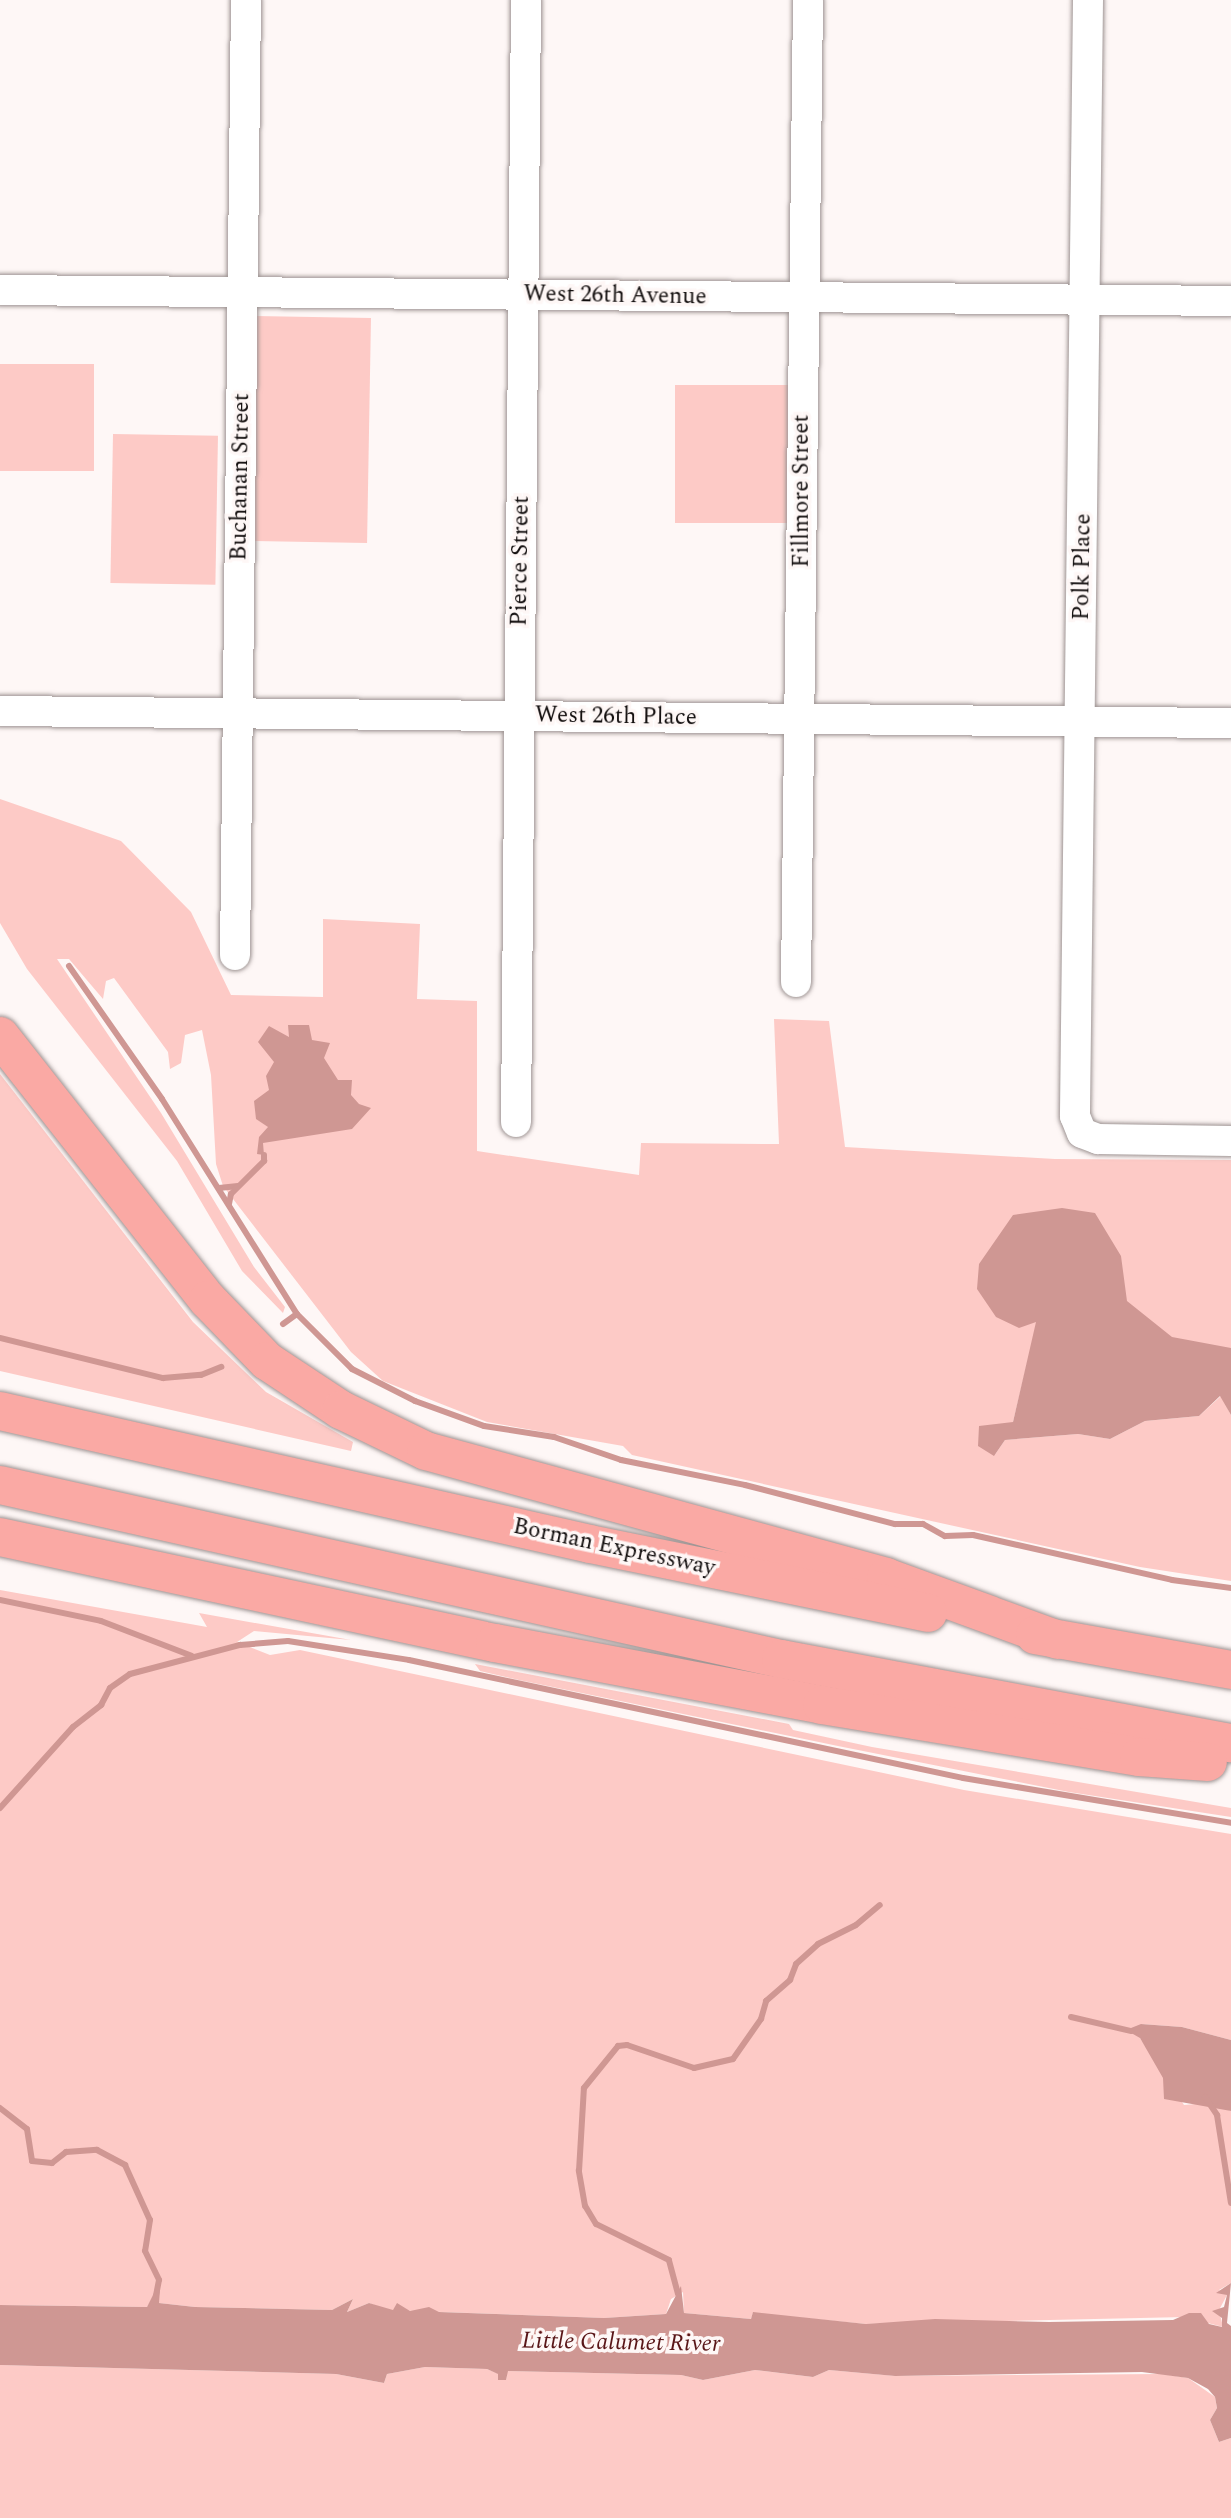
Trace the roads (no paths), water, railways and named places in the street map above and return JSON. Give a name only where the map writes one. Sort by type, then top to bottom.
[{"type":"highway","points":[[0,1036],[208,1300],[267,1361],[341,1410],[426,1451],[887,1577],[1058,1640]]},
{"type":"highway","name":"Borman Expressway","points":[[0,1410],[590,1544],[1058,1640],[1231,1670]]},
{"type":"highway","points":[[0,1485],[781,1660],[1231,1743]]},
{"type":"highway","points":[[0,1537],[140,1570],[822,1705],[1139,1757],[1231,1764]]},
{"type":"highway","points":[[0,1560],[140,1570]]},
{"type":"street","name":"Buchanan Street","points":[[235,955],[246,0]]},
{"type":"street","name":"Pierce Street","points":[[516,1122],[526,0]]},
{"type":"street","name":"Fillmore Street","points":[[796,982],[808,0]]},
{"type":"street","name":"Polk Place","points":[[1088,0],[1075,1116],[1082,1133],[1110,1140],[1231,1141]]},
{"type":"street","name":"West 26th Avenue","points":[[0,290],[1231,301]]},
{"type":"street","name":"West 26th Place","points":[[0,711],[1231,723]]},
{"type":"water","points":[[288,1025],[309,1025],[312,1040],[330,1043],[324,1058],[338,1080],[352,1080],[351,1095],[359,1104],[371,1108],[352,1129],[263,1143],[264,1155],[257,1154],[259,1137],[268,1127],[256,1119],[254,1101],[269,1090],[266,1076],[274,1062],[258,1042],[269,1026],[289,1037]]},
{"type":"water","points":[[1062,1208],[1095,1213],[1121,1256],[1127,1301],[1172,1337],[1231,1348],[1231,1415],[1220,1396],[1199,1416],[1145,1421],[1110,1439],[1078,1434],[1005,1440],[994,1456],[978,1446],[979,1426],[1013,1422],[1036,1322],[1019,1328],[996,1317],[977,1289],[979,1264],[1013,1215]]},
{"type":"water","points":[[1141,2024],[1182,2027],[1231,2040],[1231,2111],[1164,2099],[1163,2078],[1140,2038],[1126,2030]]},
{"type":"water","name":"Little Calumet River","points":[[1231,2283],[1227,2323],[1231,2326],[1231,2438],[1219,2442],[1210,2420],[1217,2408],[1215,2397],[1208,2389],[1188,2378],[1142,2372],[895,2376],[829,2370],[813,2377],[755,2370],[703,2380],[681,2375],[508,2371],[506,2380],[498,2380],[498,2374],[487,2369],[425,2367],[387,2374],[384,2383],[336,2374],[0,2365],[0,2305],[147,2307],[156,2289],[160,2289],[159,2303],[195,2307],[332,2310],[353,2299],[347,2312],[369,2303],[393,2310],[397,2303],[410,2311],[429,2307],[439,2312],[604,2318],[666,2314],[681,2286],[684,2313],[751,2319],[753,2312],[866,2324],[935,2319],[1049,2322],[1173,2320],[1189,2313],[1201,2313],[1209,2324],[1222,2327],[1222,2318],[1212,2311],[1224,2307],[1227,2295],[1216,2293]]},
{"type":"waterway","points":[[69,966],[162,1099],[297,1314],[352,1369],[415,1401],[484,1426],[554,1437],[621,1460],[745,1485],[895,1524],[923,1524],[945,1536],[973,1535],[1172,1580],[1231,1588]]},
{"type":"waterway","points":[[229,1204],[231,1194],[264,1161],[264,1155]]},
{"type":"waterway","points":[[219,1188],[238,1186]]},
{"type":"waterway","points":[[283,1324],[297,1314]]},
{"type":"waterway","points":[[0,1338],[163,1378],[201,1375],[221,1367]]},
{"type":"waterway","points":[[0,1600],[101,1621],[192,1656]]},
{"type":"waterway","points":[[0,1808],[73,1727],[101,1705],[110,1688],[130,1674],[240,1645],[288,1641],[409,1660],[963,1778],[1231,1823]]},
{"type":"waterway","points":[[678,2294],[669,2260],[596,2224],[585,2206],[579,2171],[584,2088],[618,2046],[627,2045],[694,2068],[733,2059],[761,2019],[766,2001],[790,1980],[796,1964],[818,1944],[856,1925],[880,1905]]},
{"type":"waterway","points":[[1071,2017],[1131,2031]]},
{"type":"waterway","points":[[1205,2097],[1217,2115],[1231,2203]]},
{"type":"waterway","points":[[0,2108],[27,2129],[32,2161],[52,2163],[66,2152],[97,2150],[125,2165],[150,2220],[145,2251],[159,2280],[156,2296]]}]
